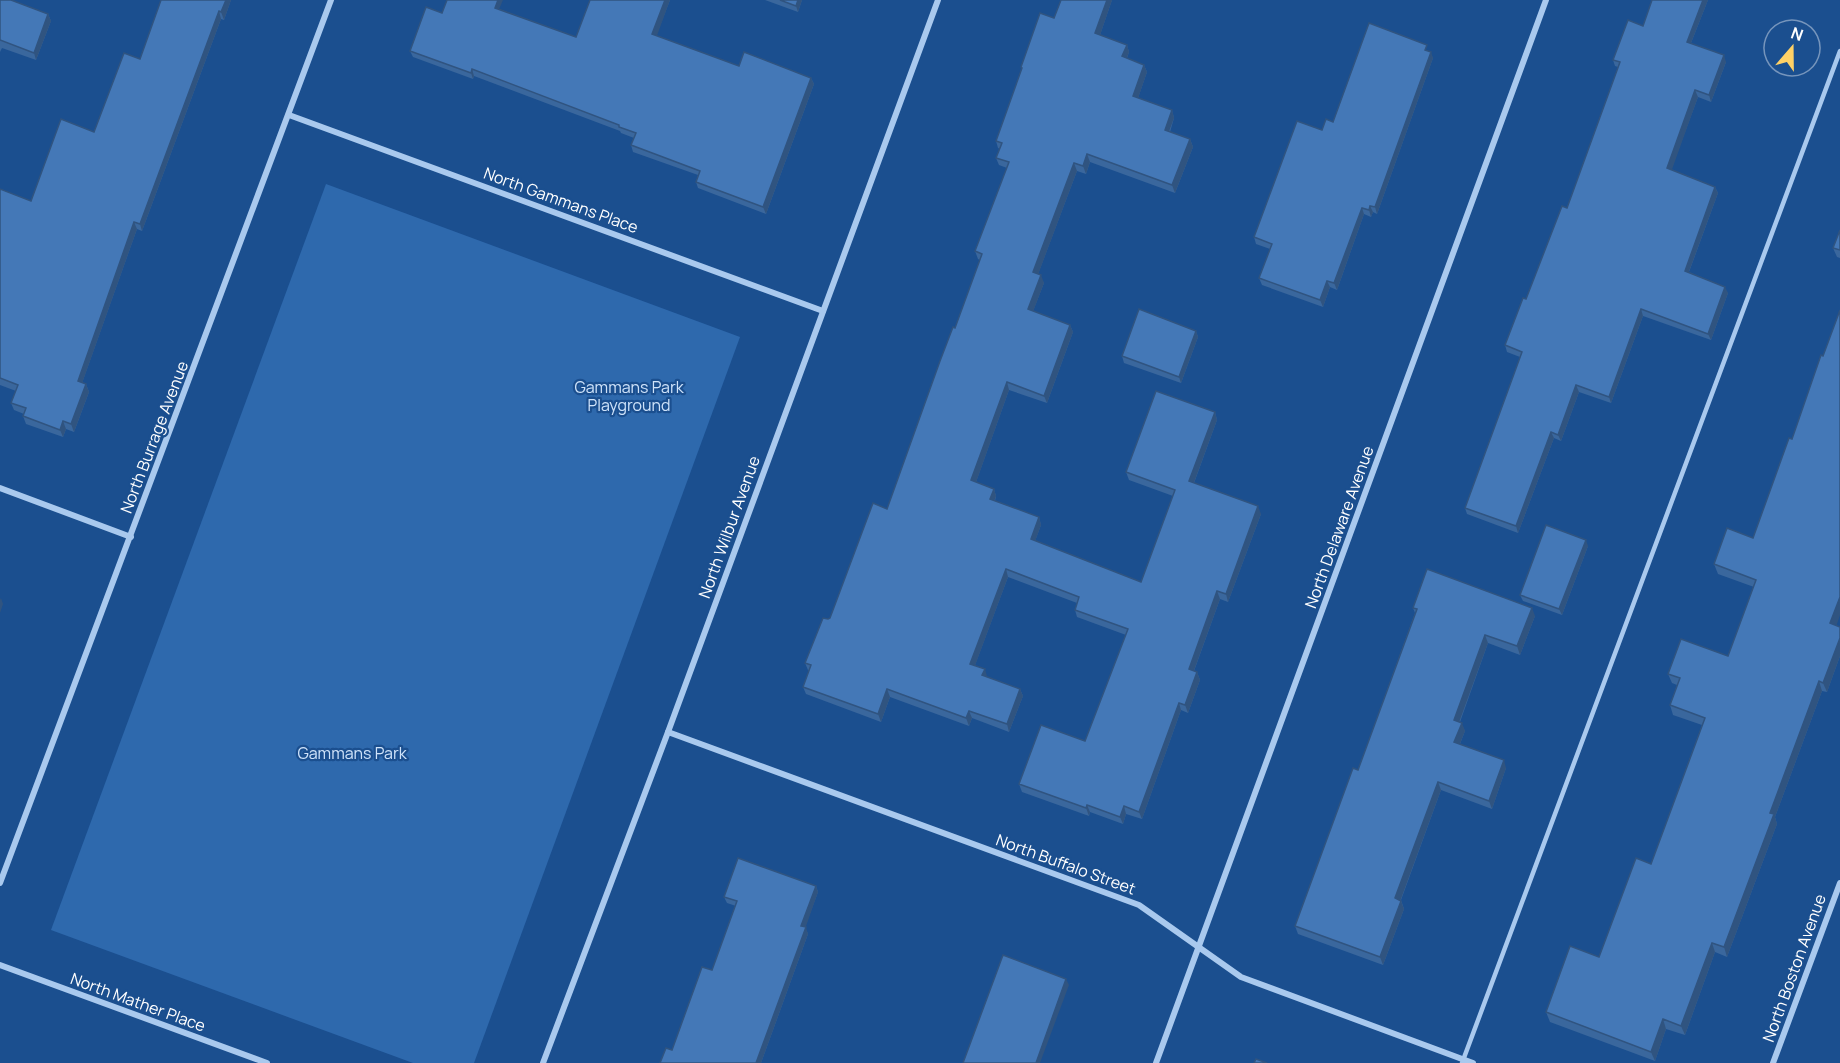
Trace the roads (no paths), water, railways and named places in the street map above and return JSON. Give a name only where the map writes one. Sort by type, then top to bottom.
[{"type":"street","name":"North Burrage Avenue","points":[[0,883],[331,0]]},
{"type":"street","name":"North Wilbur Avenue","points":[[543,1063],[668,732],[938,0]]},
{"type":"street","name":"North Delaware Avenue","points":[[1156,1063],[1546,0]]},
{"type":"street","name":"North Gammans Place","points":[[289,115],[823,311]]},
{"type":"street","points":[[0,488],[131,537]]},
{"type":"street","name":"North Buffalo Street","points":[[668,732],[1139,904],[1241,977],[1473,1063]]},
{"type":"street","name":"North Boston Avenue","points":[[1773,1063],[1840,883]]},
{"type":"street","name":"North Mather Place","points":[[0,965],[267,1063]]},
{"type":"lane","points":[[1463,1061],[1840,51]]},
{"type":"park label","name":"Gammans Park Playground","points":[[629,396]]},
{"type":"park label","name":"Gammans Park","points":[[352,753]]}]
